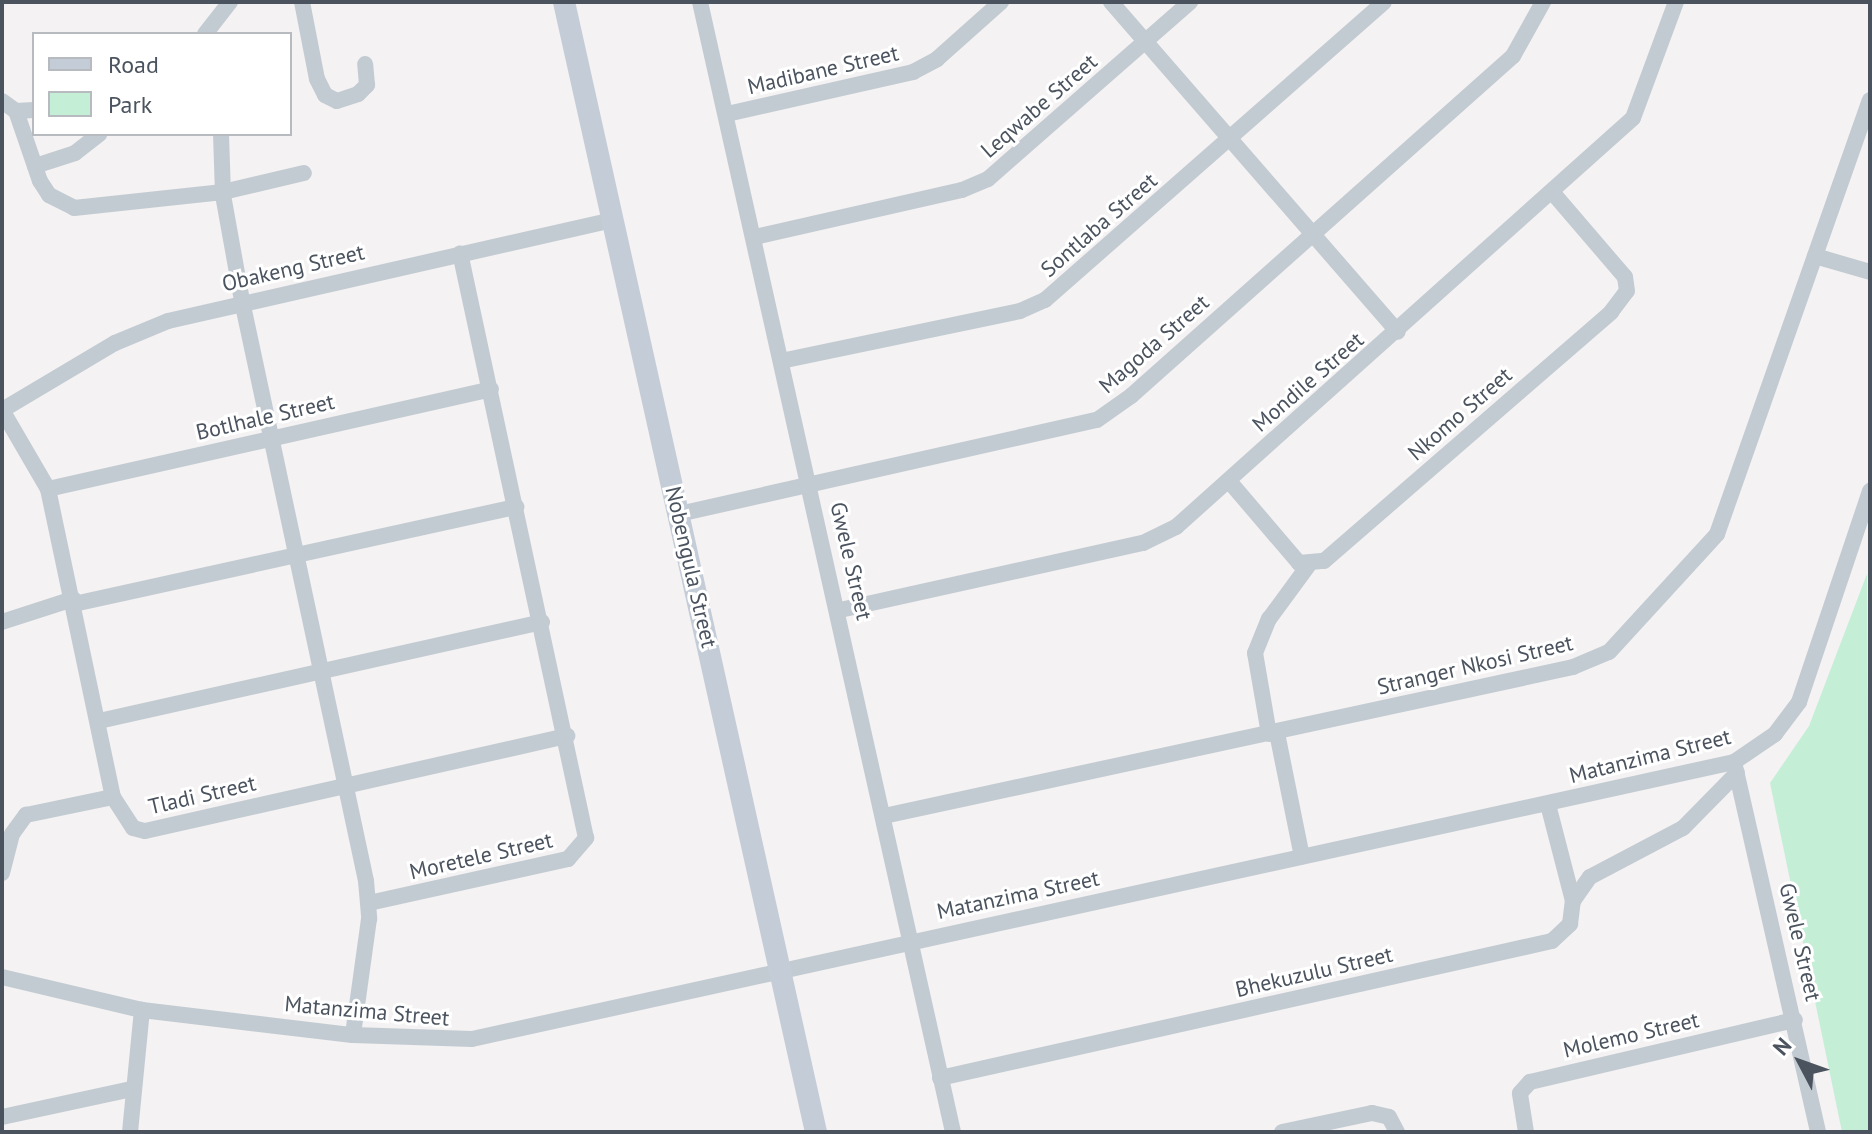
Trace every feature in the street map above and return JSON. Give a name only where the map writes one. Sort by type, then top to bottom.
[{"type":"street","points":[[210,32],[230,2]]},
{"type":"street","points":[[302,2],[317,79],[325,95],[337,101],[358,94],[367,85],[365,64]]},
{"type":"street","name":"Nobengula Street","points":[[564,2],[816,1132]]},
{"type":"street","name":"Gwele Street","points":[[700,2],[840,610],[953,1132]]},
{"type":"street","name":"Madibane Street","points":[[727,114],[913,72],[937,59],[1001,2]]},
{"type":"street","points":[[1111,2],[1398,332]]},
{"type":"street","name":"Leqwabe Street","points":[[755,237],[975,186],[1000,170],[1190,2]]},
{"type":"street","name":"Sontlaba Street","points":[[781,361],[1033,306],[1232,138],[1384,2]]},
{"type":"street","name":"Magoda Street","points":[[679,514],[1097,420],[1513,56],[1543,2]]},
{"type":"street","name":"Mondile Street","points":[[840,610],[1143,543],[1176,527],[1398,332],[1633,118],[1676,2]]},
{"type":"street","name":"Stranger Nkosi Street","points":[[884,816],[1573,667],[1622,641],[1717,534],[1870,100]]},
{"type":"street","points":[[2,101],[16,111],[35,166],[49,195],[74,208],[223,192],[304,173]]},
{"type":"street","points":[[16,111],[32,110]]},
{"type":"street","points":[[35,166],[75,153],[96,136]]},
{"type":"street","points":[[221,136],[223,192],[242,301],[269,439],[323,670],[369,903],[353,1035]]},
{"type":"street","name":"Nkomo Street","points":[[1308,566],[1324,561],[1622,299],[1625,277],[1553,193]]},
{"type":"street","name":"Obakeng Street","points":[[2,410],[144,328],[242,301],[613,220]]},
{"type":"street","name":"Moretele Street","points":[[369,903],[568,859],[579,850],[586,822],[460,253]]},
{"type":"street","points":[[1815,256],[1870,272]]},
{"type":"street","name":"Botlhale Street","points":[[48,489],[491,389]]},
{"type":"street","name":"Tladi Street","points":[[2,410],[48,489],[113,797],[125,823],[145,831],[567,736]]},
{"type":"street","points":[[1229,481],[1291,556],[1308,566],[1269,619],[1255,653],[1302,857]]},
{"type":"street","name":"Matanzima Street","points":[[2,977],[142,1010],[353,1035],[472,1039],[910,941],[1548,804],[1736,767],[1775,734],[1799,702],[1862,540],[1870,491]]},
{"type":"street","points":[[2,622],[73,602],[516,507]]},
{"type":"street","points":[[99,721],[542,622]]},
{"type":"street","name":"Gwele Street","points":[[1736,767],[1818,1132]]},
{"type":"street","name":"Bhekuzulu Street","points":[[940,1078],[1552,941],[1570,924],[1573,901],[1590,877],[1683,828],[1736,767]]},
{"type":"street","points":[[2,873],[12,834],[26,815],[113,797]]},
{"type":"street","points":[[1548,804],[1573,901]]},
{"type":"street","points":[[130,1132],[131,1089],[142,1010]]},
{"type":"street","name":"Molemo Street","points":[[1526,1132],[1520,1093],[1530,1082],[1795,1020]]},
{"type":"street","points":[[2,1117],[131,1089]]},
{"type":"street","points":[[1282,1132],[1372,1113],[1389,1117],[1397,1132]]},
{"type":"green space","points":[[1867,574],[1870,1132],[1842,1132],[1770,783],[1809,726]]}]
